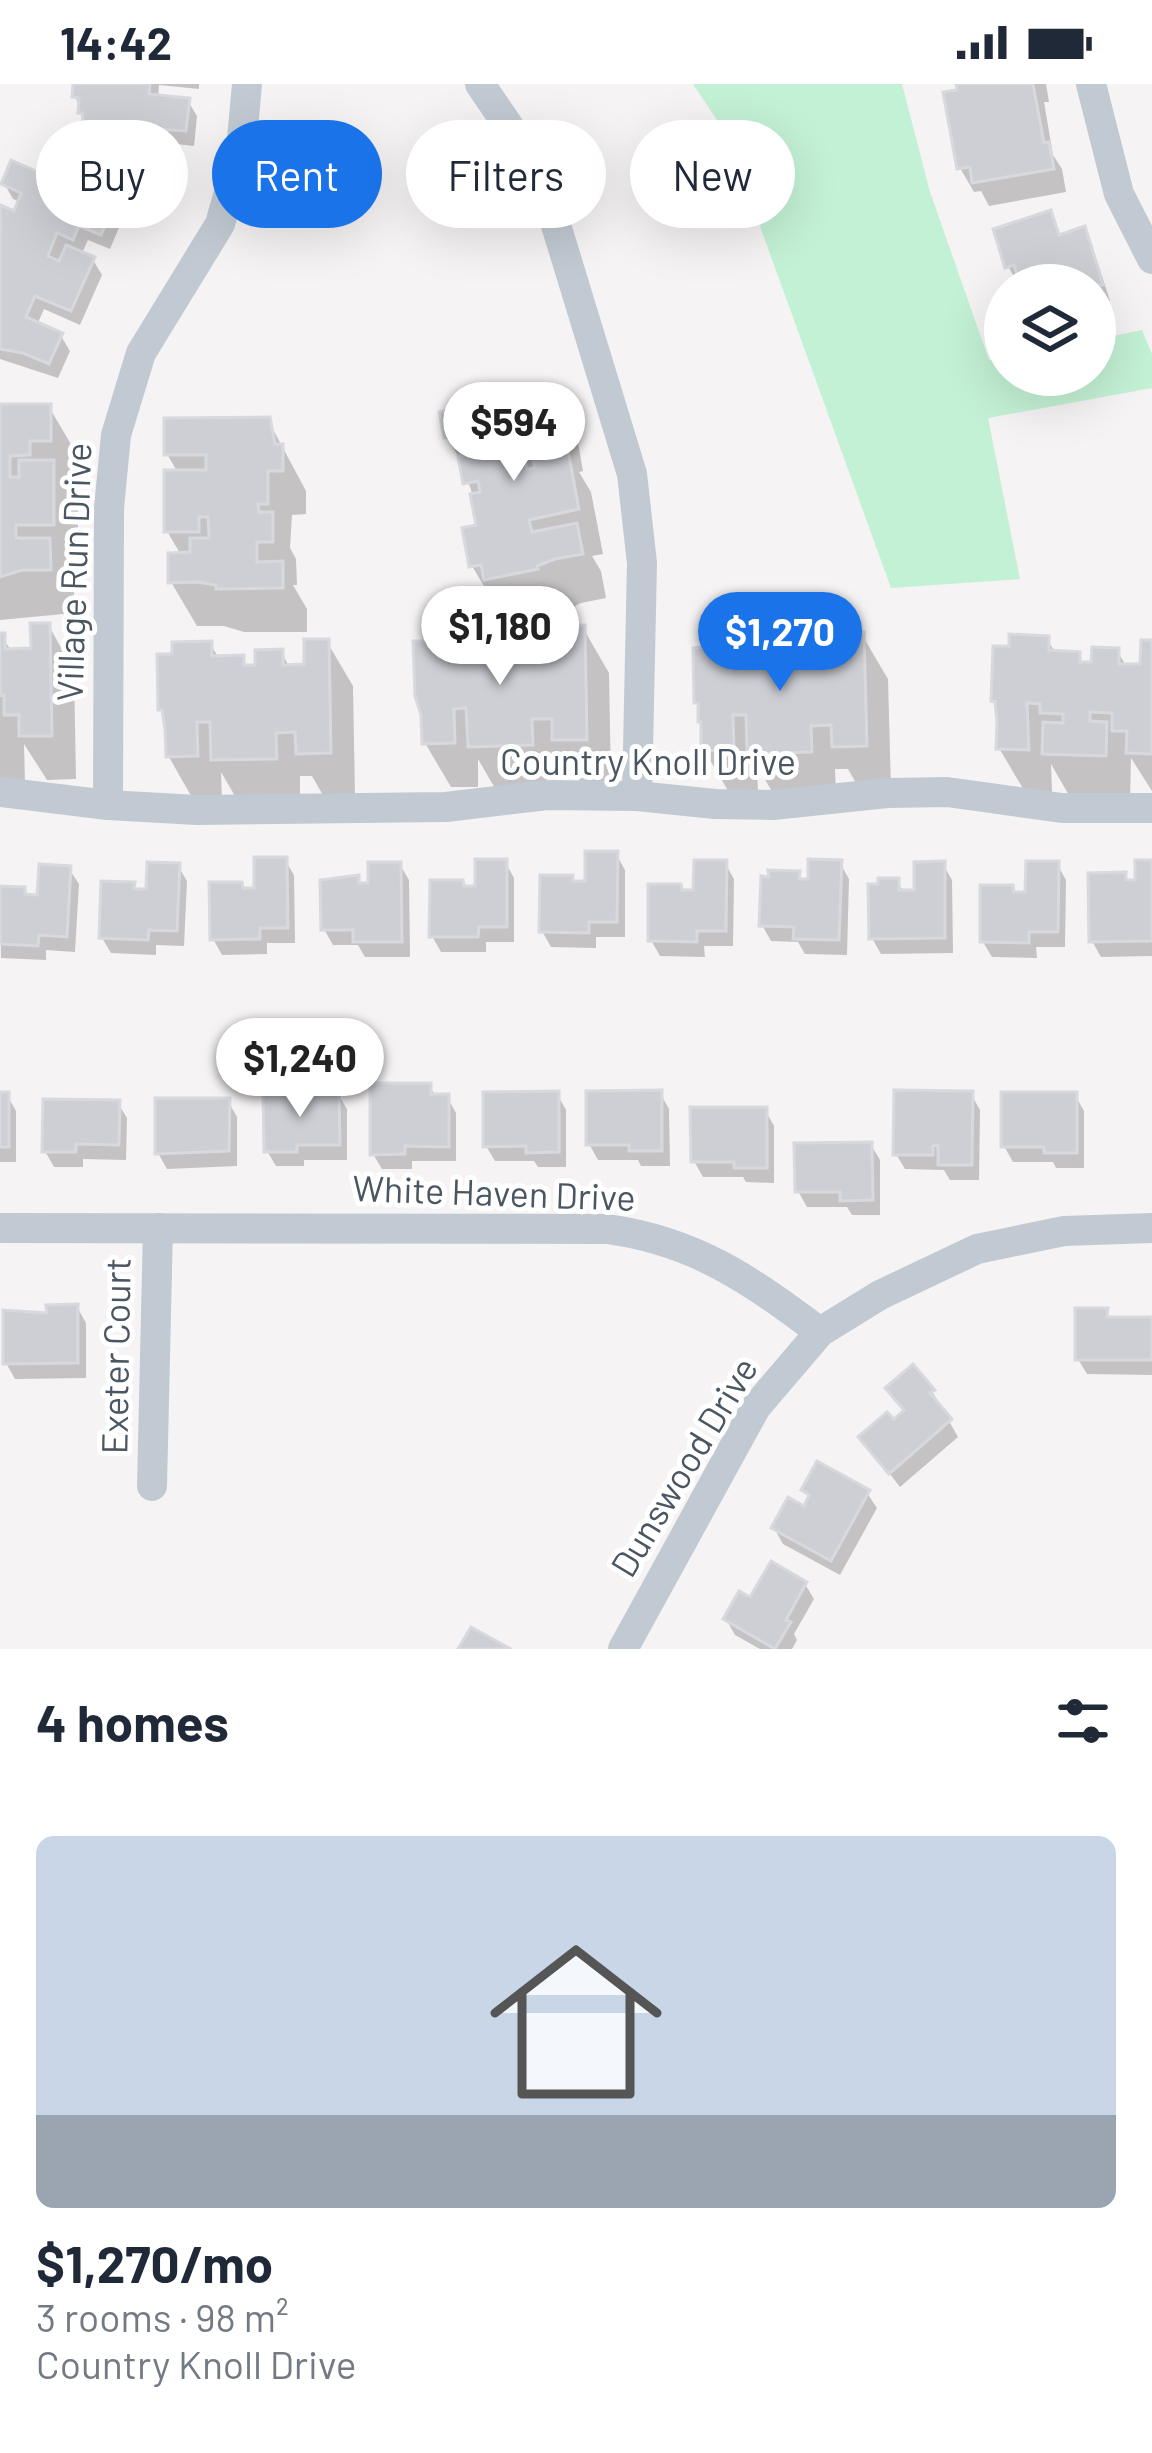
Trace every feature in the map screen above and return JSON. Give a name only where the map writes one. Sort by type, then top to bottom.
[{"type":"street","name":"Village Run Drive","points":[[108,805],[109,508],[116,435],[141,353],[220,224],[241,150],[247,84]]},
{"type":"street","points":[[480,84],[528,157],[552,212],[632,474],[643,563],[638,796]]},
{"type":"street","points":[[1091,84],[1119,194],[1152,259]]},
{"type":"street","name":"Country Knoll Drive","points":[[0,792],[197,810],[424,807],[547,795],[773,806],[947,792],[1062,808],[1152,808]]},
{"type":"street","name":"White Haven Drive","points":[[0,1228],[581,1228],[633,1232],[707,1256],[742,1275],[820,1332]]},
{"type":"street","name":"Exeter Court","points":[[152,1486],[158,1228]]},
{"type":"street","points":[[820,1332],[880,1295],[977,1249],[1064,1231],[1152,1228]]},
{"type":"street","name":"Dunswood Drive","points":[[623,1649],[756,1407],[820,1332]]},
{"type":"green space","points":[[693,84],[902,84],[930,192],[984,346],[984,396],[1108,396],[988,418],[1020,579],[891,588],[761,228],[795,228],[795,120],[717,120]]},
{"type":"green space","points":[[1142,330],[1152,354],[1152,388],[1116,395],[1116,336]]},
{"type":"building","points":[[73,84],[150,84],[149,94],[190,98],[187,120],[83,120],[79,98],[72,97]]},
{"type":"building","points":[[956,84],[1033,84],[1054,169],[972,183],[970,167],[957,169],[943,92],[957,90]]},
{"type":"building","points":[[11,160],[36,171],[36,228],[78,228],[73,240],[57,233],[48,256],[59,261],[66,245],[95,257],[71,311],[35,296],[26,317],[63,333],[49,364],[0,349],[0,205],[14,211],[21,193],[1,184]]},
{"type":"building","points":[[1051,210],[1059,235],[1085,226],[1097,264],[1004,264],[993,229]]},
{"type":"building","points":[[553,390],[560,427],[539,431],[542,446],[523,450],[527,469],[535,468],[531,451],[567,445],[579,509],[529,520],[532,532],[577,523],[583,554],[484,580],[481,565],[469,567],[462,528],[476,525],[470,494],[480,492],[478,481],[463,484],[458,456],[473,453],[469,433],[444,438],[439,412]]},
{"type":"building","points":[[0,404],[51,404],[51,441],[30,441],[30,455],[10,456],[10,477],[19,477],[19,460],[54,460],[54,525],[16,525],[16,538],[50,538],[51,570],[22,570],[0,577]]},
{"type":"building","points":[[270,417],[275,444],[283,444],[283,471],[268,471],[268,504],[258,504],[259,512],[273,512],[273,542],[257,542],[257,562],[283,561],[283,588],[216,589],[216,585],[197,582],[168,583],[168,553],[190,552],[190,538],[209,538],[208,517],[199,517],[199,532],[164,532],[164,470],[206,470],[206,455],[164,455],[164,418]]},
{"type":"building","points":[[30,623],[50,623],[52,736],[19,736],[19,715],[4,715],[4,695],[0,696],[0,633],[5,633],[5,649],[31,648]]},
{"type":"building","points":[[585,625],[587,740],[552,740],[552,719],[532,719],[533,745],[468,747],[466,708],[454,709],[455,743],[422,744],[413,641],[429,641],[428,629],[468,628],[469,642],[500,642],[500,652],[512,652],[511,636],[539,636],[539,652],[560,651],[560,626]]},
{"type":"building","points":[[840,632],[864,632],[867,746],[832,747],[831,725],[811,726],[812,752],[747,754],[746,715],[733,715],[734,750],[701,751],[693,648],[708,647],[708,636],[748,634],[748,649],[780,648],[780,658],[791,658],[791,643],[819,642],[819,658],[840,658]]},
{"type":"building","points":[[1009,634],[1049,636],[1049,650],[1080,652],[1080,662],[1091,662],[1092,647],[1119,648],[1119,664],[1140,664],[1141,640],[1152,640],[1152,754],[1126,753],[1127,731],[1112,731],[1112,713],[1090,712],[1090,721],[1107,722],[1106,756],[1042,754],[1043,722],[1063,723],[1063,714],[1040,713],[1040,704],[1027,703],[1029,750],[996,749],[997,721],[991,701],[993,646],[1009,646]]},
{"type":"building","points":[[304,639],[329,639],[331,753],[296,754],[295,732],[276,733],[277,759],[211,760],[210,722],[197,722],[198,756],[166,757],[162,710],[158,710],[157,654],[172,654],[172,642],[212,641],[212,656],[244,655],[244,665],[255,665],[255,650],[283,649],[283,665],[304,664]]},
{"type":"building","points":[[585,851],[618,851],[617,922],[589,922],[589,933],[539,932],[540,875],[573,875],[573,881],[585,881]]},
{"type":"building","points":[[254,857],[287,857],[288,928],[260,928],[260,939],[210,940],[209,882],[242,882],[243,888],[254,888]]},
{"type":"building","points":[[475,859],[507,859],[507,927],[479,927],[478,937],[429,937],[430,880],[463,880],[464,886],[475,886]]},
{"type":"building","points":[[808,859],[842,860],[839,940],[793,939],[794,927],[759,926],[761,876],[769,877],[768,870],[800,871],[799,879],[808,879]]},
{"type":"building","points":[[694,860],[727,860],[726,931],[697,931],[697,942],[648,941],[648,884],[681,884],[682,890],[693,890]]},
{"type":"building","points":[[1135,860],[1152,860],[1152,941],[1089,942],[1088,873],[1126,872],[1126,880],[1135,880]]},
{"type":"building","points":[[945,861],[945,938],[869,939],[868,884],[878,884],[878,878],[899,878],[899,890],[914,890],[914,862]]},
{"type":"building","points":[[1026,861],[1059,861],[1058,932],[1029,932],[1029,943],[980,942],[980,885],[1013,885],[1014,892],[1025,892]]},
{"type":"building","points":[[147,862],[180,863],[177,931],[149,930],[148,940],[99,938],[101,881],[135,882],[134,889],[146,889]]},
{"type":"building","points":[[368,862],[401,862],[402,942],[353,942],[353,930],[321,930],[320,880],[359,875],[359,883],[368,883]]},
{"type":"building","points":[[39,864],[71,866],[67,937],[39,935],[38,946],[0,944],[0,886],[25,887],[25,894],[37,895]]},
{"type":"building","points":[[370,1083],[431,1083],[431,1094],[449,1094],[449,1147],[405,1146],[405,1154],[370,1155]]},
{"type":"building","points":[[662,1090],[662,1151],[586,1145],[586,1091]]},
{"type":"building","points":[[894,1090],[973,1091],[972,1165],[938,1165],[938,1145],[933,1146],[933,1155],[893,1155]]},
{"type":"building","points":[[263,1091],[339,1091],[340,1145],[297,1145],[297,1152],[264,1152]]},
{"type":"building","points":[[559,1091],[559,1152],[526,1153],[526,1146],[483,1147],[483,1092]]},
{"type":"building","points":[[0,1092],[9,1092],[9,1147],[0,1147]]},
{"type":"building","points":[[1001,1092],[1077,1092],[1077,1153],[1001,1147]]},
{"type":"building","points":[[155,1098],[230,1098],[229,1151],[155,1154]]},
{"type":"building","points":[[43,1099],[120,1100],[119,1145],[76,1144],[76,1152],[42,1152]]},
{"type":"building","points":[[690,1107],[767,1107],[767,1168],[691,1162]]},
{"type":"building","points":[[872,1142],[873,1200],[840,1201],[840,1192],[795,1192],[794,1143]]},
{"type":"building","points":[[78,1304],[78,1363],[3,1364],[3,1310],[47,1313],[46,1305]]},
{"type":"building","points":[[1075,1308],[1108,1308],[1107,1317],[1152,1317],[1152,1360],[1075,1360]]},
{"type":"building","points":[[913,1364],[952,1419],[889,1474],[858,1437],[887,1412],[894,1419],[904,1410],[885,1388]]},
{"type":"building","points":[[817,1461],[870,1490],[831,1561],[771,1528],[788,1497],[804,1506],[809,1495],[801,1490]]},
{"type":"building","points":[[771,1561],[807,1582],[775,1649],[723,1619],[739,1591],[750,1597]]},
{"type":"building","points":[[471,1627],[511,1649],[458,1649]]}]
